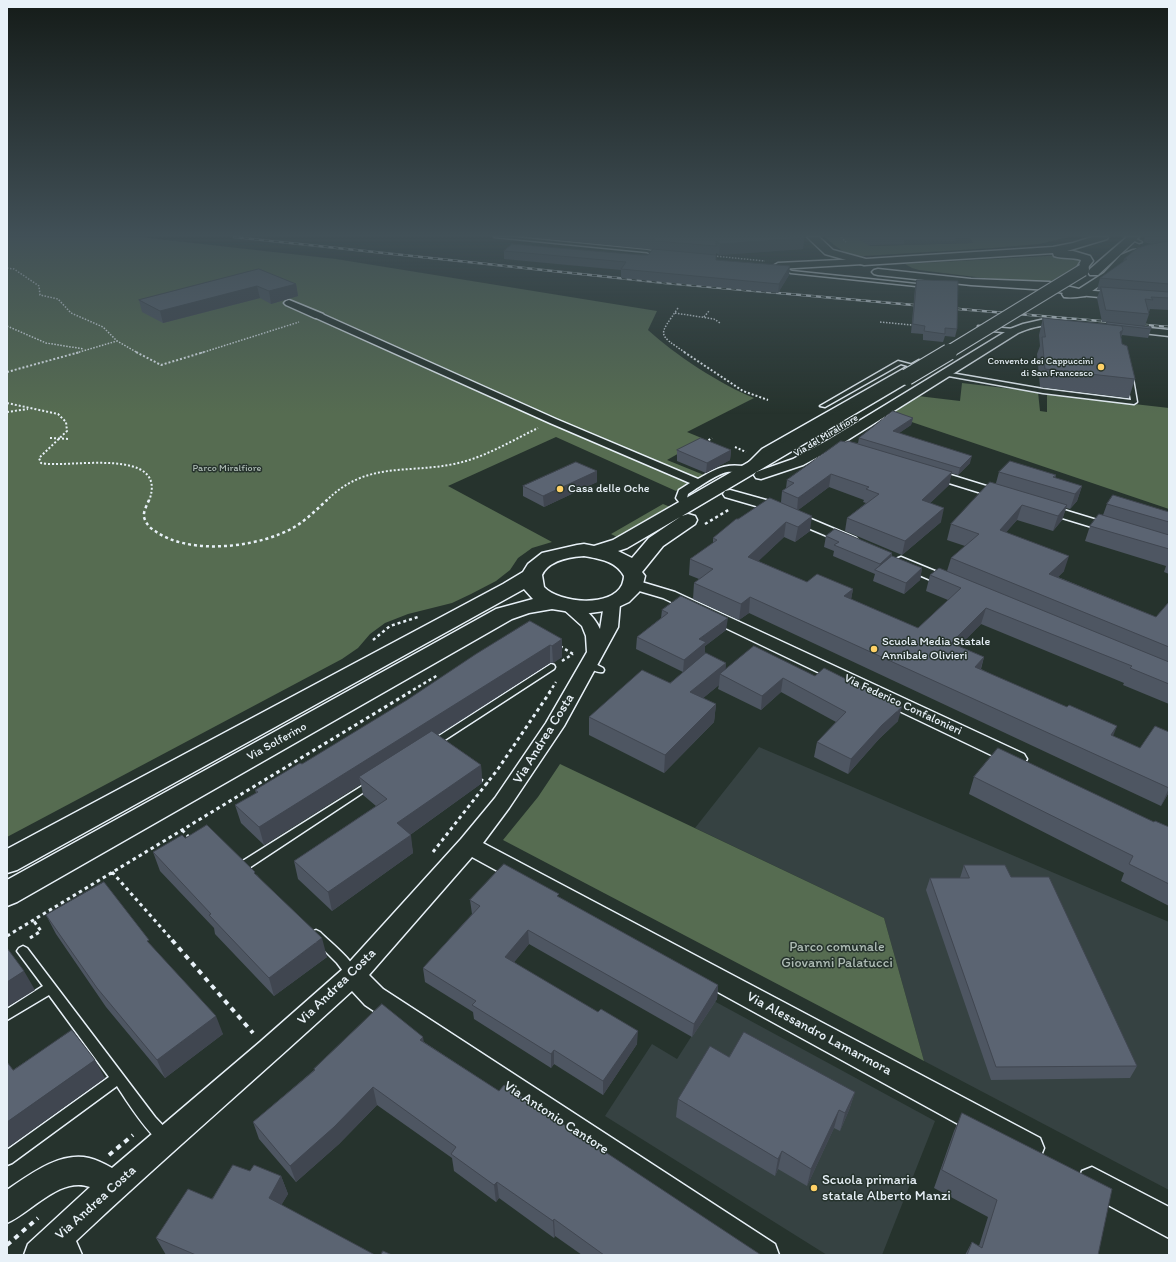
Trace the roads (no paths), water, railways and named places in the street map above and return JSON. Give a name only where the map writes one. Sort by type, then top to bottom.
[{"type":"main road","name":"Via del Miralfiore","points":[[599,551],[620,544],[685,498],[753,466],[1048,296]]},
{"type":"main road","name":"Via del Miralfiore","points":[[634,578],[645,554],[662,538],[673,529],[730,494],[753,466]]},
{"type":"main road","points":[[570,551],[599,551],[614,555],[625,562],[634,578],[630,592],[622,599],[612,604],[598,607],[560,605],[542,597],[531,583],[532,575],[536,567],[556,554],[570,551]]},
{"type":"main road","name":"Via Solferino","points":[[7,862],[532,575]]},
{"type":"main road","name":"Via Solferino","points":[[7,894],[504,614],[525,606],[560,605]]},
{"type":"street","points":[[1116,296],[1130,297]]},
{"type":"street","points":[[290,303],[553,421],[698,483]]},
{"type":"street","points":[[753,466],[798,462],[833,443],[1014,331],[1039,323],[1075,324]]},
{"type":"street","points":[[928,358],[979,327],[1014,331]]},
{"type":"street","points":[[1122,328],[1169,333]]},
{"type":"street","points":[[928,358],[946,362],[950,366],[948,372]]},
{"type":"street","name":"Via del Miralfiore","points":[[685,498],[698,483],[723,469],[753,466],[766,452],[838,410],[913,375],[928,358]]},
{"type":"street","points":[[913,375],[938,371],[948,372]]},
{"type":"street","points":[[833,443],[848,448]]},
{"type":"street","points":[[917,469],[1016,499]]},
{"type":"street","points":[[730,494],[760,503],[863,546]]},
{"type":"street","points":[[1032,504],[1131,534]]},
{"type":"street","points":[[884,555],[965,589]]},
{"type":"street","name":"Via Federico Confalonieri","points":[[634,578],[1033,767]]},
{"type":"street","name":"Via Andrea Costa","points":[[54,1250],[114,1185],[269,1051],[353,975],[468,845],[502,803],[542,744],[610,627],[612,604]]},
{"type":"street","points":[[560,605],[586,619],[593,629],[596,638],[590,660]]},
{"type":"street","name":"Via Alessandro Lamarmora","points":[[468,845],[1169,1223]]},
{"type":"street","name":"Via Antonio Cantore","points":[[353,975],[374,997],[764,1255]]},
{"type":"street","points":[[7,1208],[41,1184],[66,1173],[88,1172],[114,1185]]},
{"type":"lane","points":[[838,410],[823,406],[900,362],[913,375]]},
{"type":"lane","points":[[948,372],[1043,391],[1134,402],[1129,376]]},
{"type":"lane","points":[[426,748],[551,667]]},
{"type":"lane","points":[[245,865],[379,779]]},
{"type":"lane","points":[[7,901],[62,863]]},
{"type":"lane","points":[[307,926],[341,960],[353,975]]},
{"type":"lane","points":[[23,951],[150,1121],[166,1140]]},
{"type":"lane","points":[[7,1015],[51,987]]},
{"type":"lane","points":[[7,1158],[118,1078]]},
{"type":"railway","points":[[811,296],[925,306]]},
{"type":"railway","points":[[947,308],[1112,322]]},
{"type":"railway","points":[[1134,324],[1169,327]]},
{"type":"place","name":"Convento dei Cappuccini di San Francesco","points":[[1101,367]]},
{"type":"place","name":"Casa delle Oche","points":[[560,489]]},
{"type":"place","name":"Scuola Media Statale Annibale Olivieri","points":[[874,649]]},
{"type":"place","name":"Scuola primaria statale Alberto Manzi","points":[[814,1188]]},
{"type":"park label","name":"Parco Miralfiore","points":[[227,468]]},
{"type":"park label","name":"Parco comunale Giovanni Palatucci","points":[[837,956]]}]
